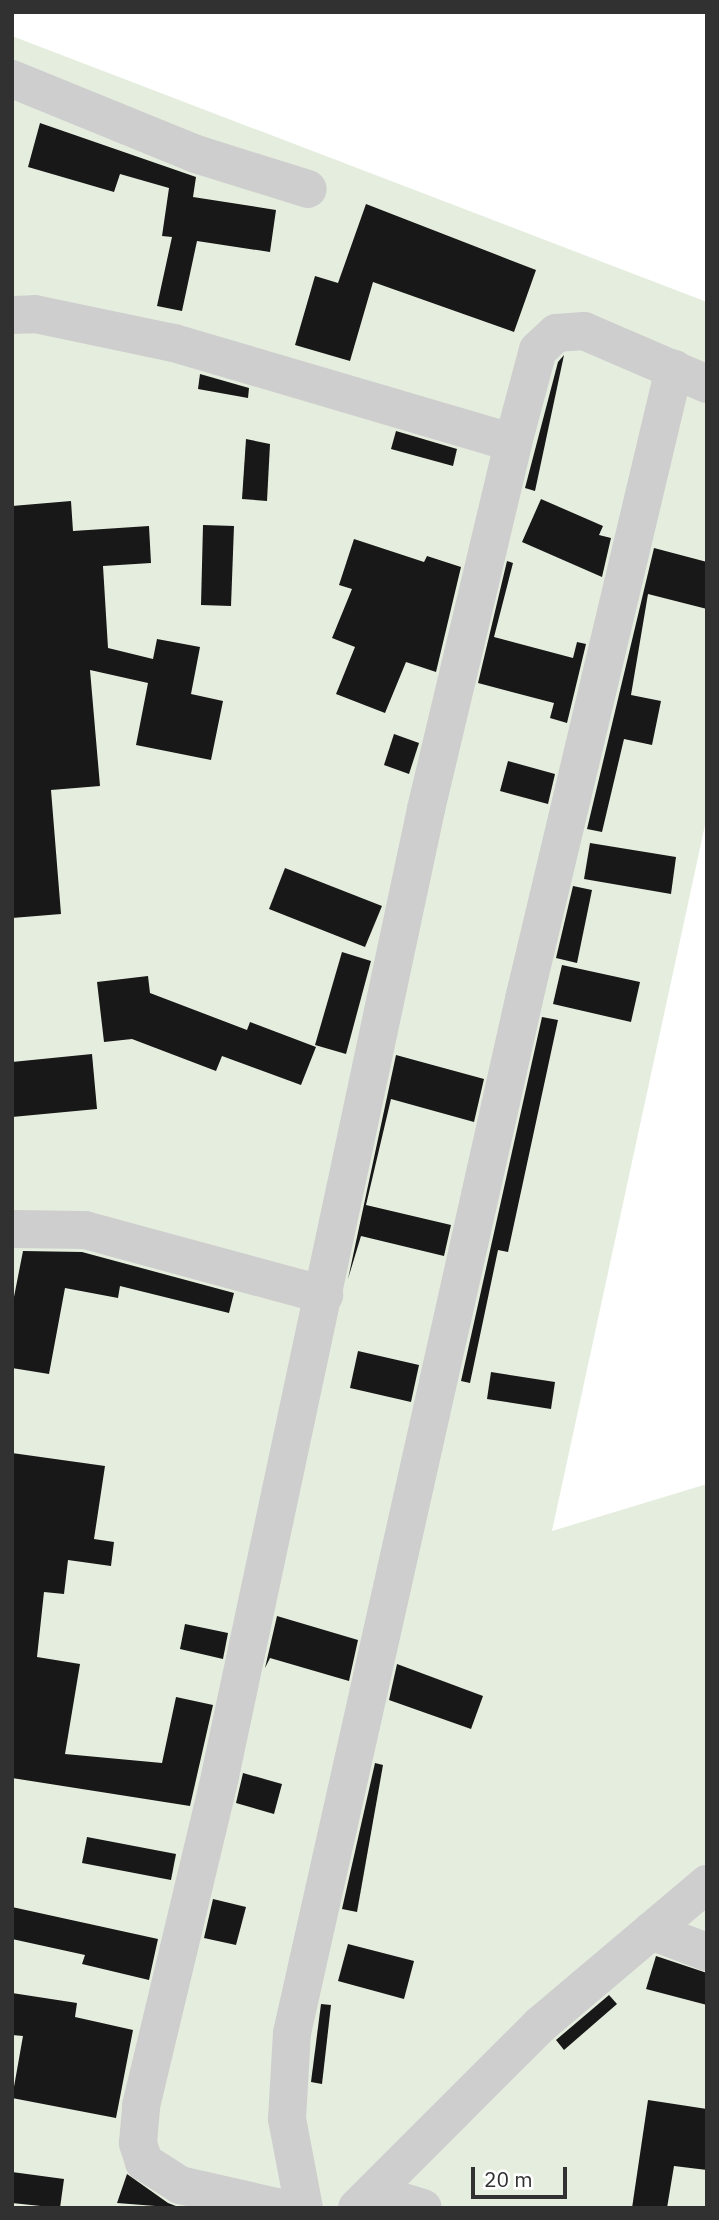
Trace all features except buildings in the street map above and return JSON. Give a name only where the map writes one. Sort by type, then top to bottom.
[{"type":"lane","points":[[12,79],[196,154],[308,189]]},
{"type":"lane","points":[[12,315],[36,314],[174,344],[513,443]]},
{"type":"lane","points":[[281,2208],[180,2185],[144,2162],[138,2143],[162,2004],[220,1776],[426,809],[513,443],[538,350],[556,333],[584,331],[690,377],[524,999],[292,2034],[287,2119],[304,2208]]},
{"type":"lane","points":[[13,1236],[85,1230],[324,1295]]},
{"type":"lane","points":[[365,2200],[489,2072],[707,1884]]},
{"type":"lane","points":[[650,1931],[707,1952]]},
{"type":"lane","points":[[365,2200],[423,2208]]},
{"type":"green space","points":[[12,36],[707,302],[707,816],[552,1531],[707,1484],[707,2208],[12,2208]]}]
